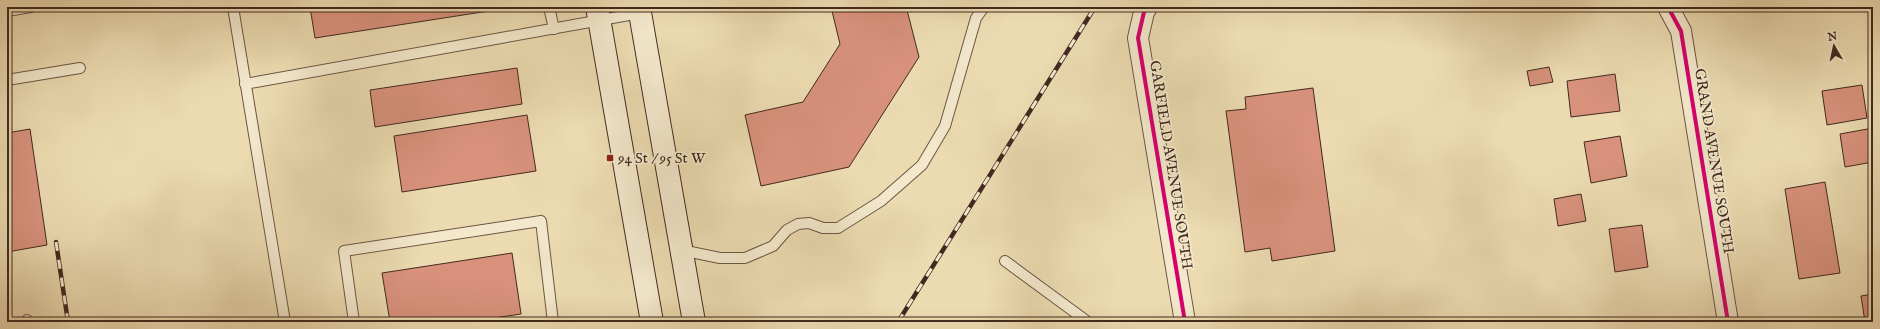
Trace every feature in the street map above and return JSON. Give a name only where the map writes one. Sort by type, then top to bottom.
[{"type":"main road","points":[[640,10],[694,322]]},
{"type":"main road","points":[[598,14],[652,322]]},
{"type":"street","name":"GRAND AVENUE SOUTH","points":[[1668,7],[1681,30],[1728,322]]},
{"type":"street","name":"GARFIELD AVENUE SOUTH","points":[[1145,10],[1138,38],[1185,322]]},
{"type":"lane","points":[[7,11],[31,7]]},
{"type":"lane","points":[[233,7],[285,322]]},
{"type":"lane","points":[[549,7],[554,29]]},
{"type":"lane","points":[[681,250],[720,258],[745,258],[774,246],[787,230],[798,224],[809,223],[823,228],[838,228],[881,201],[922,165],[945,126],[976,18],[984,7]]},
{"type":"lane","points":[[245,84],[554,29],[598,14],[640,10]]},
{"type":"lane","points":[[7,80],[80,68]]},
{"type":"lane","points":[[354,322],[344,251],[541,221],[552,322]]},
{"type":"lane","points":[[1005,261],[1088,322]]},
{"type":"building","points":[[310,7],[507,7],[508,8],[315,38]]},
{"type":"building","points":[[831,7],[909,7],[907,10],[919,57],[849,167],[761,186],[745,115],[803,102],[840,44]]},
{"type":"building","points":[[1549,67],[1553,82],[1530,86],[1527,71]]},
{"type":"building","points":[[517,68],[522,104],[375,127],[370,90]]},
{"type":"building","points":[[1615,74],[1620,111],[1571,117],[1567,81]]},
{"type":"building","points":[[1862,85],[1867,118],[1827,125],[1822,91]]},
{"type":"building","points":[[1313,88],[1335,251],[1272,261],[1270,248],[1245,252],[1226,111],[1246,109],[1245,97]]},
{"type":"building","points":[[527,115],[536,171],[402,192],[394,136]]},
{"type":"building","points":[[1873,128],[1873,162],[1845,167],[1840,134]]},
{"type":"building","points":[[30,129],[47,245],[7,252],[7,133]]},
{"type":"building","points":[[1620,136],[1627,176],[1591,183],[1584,142]]},
{"type":"building","points":[[1825,182],[1840,273],[1799,279],[1785,189]]},
{"type":"building","points":[[1581,194],[1586,221],[1558,226],[1554,199]]},
{"type":"building","points":[[1642,225],[1648,267],[1615,272],[1609,229]]},
{"type":"building","points":[[512,253],[521,314],[466,322],[390,322],[382,273]]},
{"type":"building","points":[[1873,294],[1873,322],[1865,322],[1861,296]]},
{"type":"railway","points":[[898,322],[1095,7]]},
{"type":"railway","points":[[56,242],[68,322]]},
{"type":"cycle path","points":[[1147,7],[1144,12],[1138,38],[1185,322]]},
{"type":"cycle path","points":[[1668,7],[1681,31],[1728,322]]},
{"type":"place","name":"94 St / 95 St W","points":[[610,158]]}]
